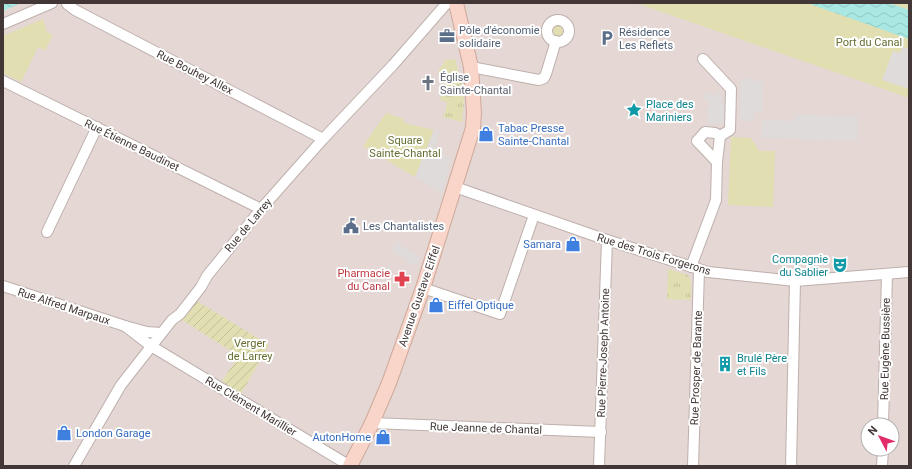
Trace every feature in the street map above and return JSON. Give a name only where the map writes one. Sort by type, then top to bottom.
[{"type":"main road","name":"Avenue Gustave Eiffel","points":[[350,466],[372,423],[389,383],[423,288],[473,128],[474,113],[471,67],[456,3]]},
{"type":"street","points":[[3,24],[52,3]]},
{"type":"street","name":"Rue Bouhey Allex","points":[[67,3],[75,10],[323,139]]},
{"type":"street","name":"Rue de Larrey","points":[[74,466],[121,385],[161,333],[172,320],[180,314],[201,287],[207,276],[261,209],[323,139],[393,65],[447,3]]},
{"type":"street","points":[[471,67],[539,80],[544,78],[546,74],[556,41]]},
{"type":"street","points":[[703,59],[731,89],[730,130],[720,136],[715,133],[705,132],[697,141],[717,162]]},
{"type":"street","name":"Rue Étienne Baudinet","points":[[3,81],[261,209]]},
{"type":"street","points":[[47,232],[97,127]]},
{"type":"street","name":"Rue Prosper de Barante","points":[[693,466],[695,268],[716,200],[717,162],[720,136]]},
{"type":"street","name":"Rue des Trois Forgerons","points":[[455,187],[607,240],[708,272],[795,281],[909,272]]},
{"type":"street","points":[[423,288],[500,314],[534,215]]},
{"type":"street","name":"Rue Pierre-Joseph Antoine","points":[[599,466],[607,240]]},
{"type":"street","name":"Rue Eugène Bussière","points":[[883,417],[887,274]]},
{"type":"street","points":[[791,466],[795,281]]},
{"type":"street","name":"Rue Alfred Marpaux","points":[[3,286],[125,326],[147,332],[161,333]]},
{"type":"street","name":"Rue Alfred Marpaux","points":[[125,326],[151,346]]},
{"type":"street","name":"Rue Clément Marillier","points":[[151,346],[350,466]]},
{"type":"street","name":"Rue Jeanne de Chantal","points":[[372,423],[601,432]]},
{"type":"shaded area","points":[[21,3],[807,3],[909,39],[909,466],[3,466],[3,11]]},
{"type":"shaded area","points":[[902,47],[909,49],[909,89],[882,80],[893,51],[900,53]]},
{"type":"shaded area","points":[[748,78],[756,81],[763,81],[763,112],[754,112],[753,121],[740,121],[741,79]]},
{"type":"shaded area","points":[[709,91],[714,96],[718,92],[724,98],[720,102],[726,103],[725,124],[707,124],[708,107],[710,107],[710,104],[703,97]]},
{"type":"shaded area","points":[[796,114],[858,117],[857,141],[761,138],[762,120],[795,121]]},
{"type":"shaded area","points":[[434,130],[440,132],[434,150],[451,158],[442,193],[415,177]]},
{"type":"shaded area","points":[[398,239],[401,246],[420,257],[417,264],[413,265],[391,250]]},
{"type":"green space","name":"Port du Canal","points":[[636,3],[909,3],[909,98],[872,85]]},
{"type":"green space","points":[[43,19],[47,32],[53,35],[45,51],[38,47],[21,82],[3,73],[3,36]]},
{"type":"green space","points":[[558,23],[563,25],[565,30],[563,35],[558,37],[553,35],[551,30],[553,25]]},
{"type":"green space","points":[[455,59],[463,87],[464,101],[462,122],[443,117],[447,109],[447,102],[440,100],[445,75],[438,73],[439,69],[445,60]]},
{"type":"green space","name":"Square Sainte-Chantal","points":[[386,113],[404,119],[404,123],[434,130],[415,177],[363,146]]},
{"type":"green space","points":[[731,137],[751,138],[759,151],[775,151],[773,207],[728,205]]},
{"type":"green space","points":[[668,269],[688,275],[691,281],[691,300],[667,299]]},
{"type":"green space","name":"Verger de Larrey","points":[[197,301],[269,345],[241,394],[222,381],[239,356],[182,320]]},
{"type":"water","points":[[3,3],[21,3],[3,11]]},
{"type":"water","points":[[807,3],[889,3],[909,10],[909,39]]},
{"type":"place","name":"Pôle d'économie solidaire","points":[[447,36]]},
{"type":"place","name":"Résidence Les Reflets","points":[[607,38]]},
{"type":"place","name":"Église Sainte-Chantal","points":[[428,83]]},
{"type":"place","name":"Place des Mariniers","points":[[634,110]]},
{"type":"place","name":"Tabac Presse Sainte-Chantal","points":[[486,134]]},
{"type":"place","name":"Les Chantalistes","points":[[351,226]]},
{"type":"place","name":"Samara","points":[[573,244]]},
{"type":"place","name":"Compagnie du Sablier","points":[[840,265]]},
{"type":"place","name":"Pharmacie du Canal","points":[[402,279]]},
{"type":"place","name":"Eiffel Optique","points":[[436,305]]},
{"type":"place","name":"Brulé Père et Fils","points":[[725,364]]},
{"type":"place","name":"London Garage","points":[[64,433]]},
{"type":"place","name":"AutonHome","points":[[383,437]]}]
